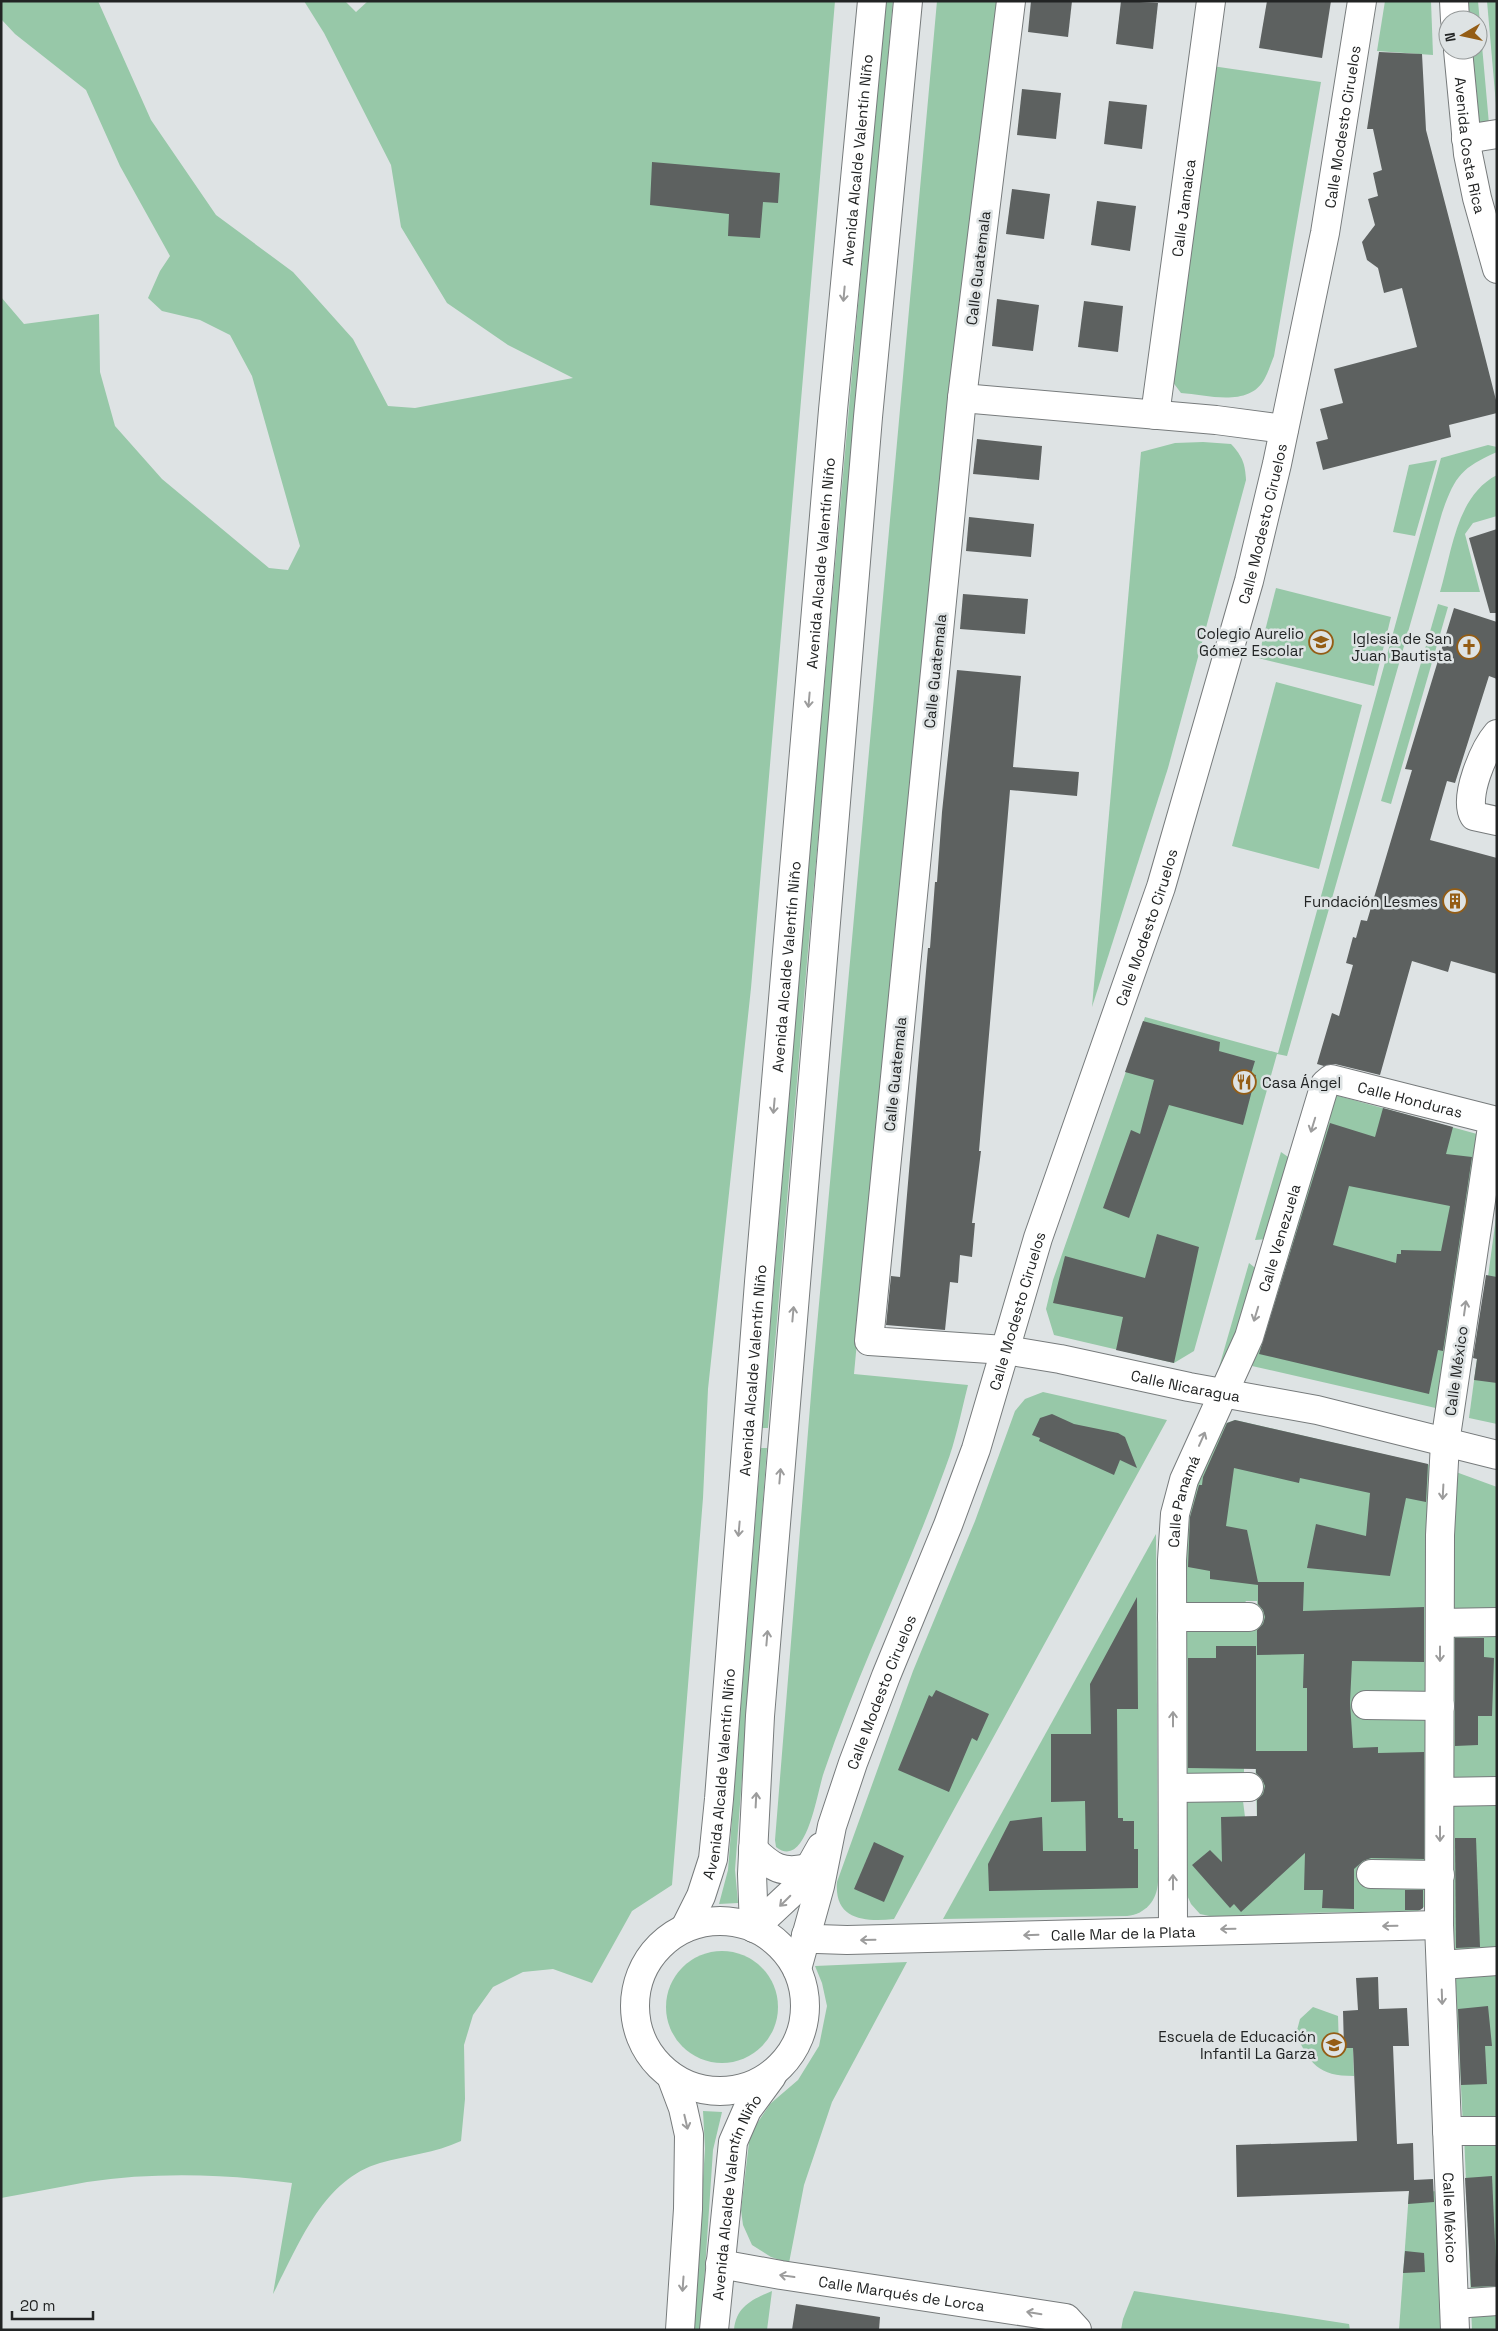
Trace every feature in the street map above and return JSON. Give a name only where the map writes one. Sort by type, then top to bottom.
[{"type":"street","name":"Avenida Alcalde Valentín Niño","points":[[686,1928],[701,1896],[713,1859],[719,1799],[762,1252],[832,430],[872,1]]},
{"type":"street","points":[[754,1928],[753,1849],[761,1706],[867,427],[908,1]]},
{"type":"street","name":"Calle Guatemala","points":[[869,1341],[962,398],[1011,1]]},
{"type":"street","name":"Calle Jamaica","points":[[1155,415],[1211,1]]},
{"type":"street","name":"Calle Modesto Ciruelos","points":[[797,1969],[820,1886],[832,1826],[886,1676],[948,1525],[976,1449],[1066,1157],[1161,887],[1250,581],[1325,233],[1362,1]]},
{"type":"street","name":"Avenida Costa Rica","points":[[1459,60],[1466,138],[1477,198],[1497,269]]},
{"type":"street","points":[[1466,138],[1497,134]]},
{"type":"street","points":[[962,398],[1284,428]]},
{"type":"street","points":[[1497,734],[1488,744],[1470,798],[1470,809],[1474,816],[1497,821]]},
{"type":"street","name":"Calle Honduras","points":[[1328,1079],[1493,1120]]},
{"type":"street","name":"Calle Venezuela","points":[[1223,1393],[1250,1337],[1322,1093],[1328,1079]]},
{"type":"street","name":"Calle México","points":[[1493,1120],[1445,1443],[1440,1534],[1439,1925],[1455,2317],[1497,2302]]},
{"type":"street","name":"Calle Nicaragua","points":[[869,1341],[1005,1350],[1060,1358],[1223,1393],[1317,1410],[1497,1455]]},
{"type":"street","name":"Calle Panamá","points":[[1173,1930],[1172,1617],[1175,1514],[1184,1480],[1223,1393]]},
{"type":"street","points":[[1172,1617],[1249,1617]]},
{"type":"street","points":[[1440,1623],[1497,1622]]},
{"type":"street","points":[[1366,1705],[1440,1706]]},
{"type":"street","points":[[1173,1788],[1248,1787]]},
{"type":"street","points":[[1440,1792],[1497,1792]]},
{"type":"street","name":"Calle Modesto Ciruelos","points":[[754,1928],[789,1897],[809,1868],[832,1826]]},
{"type":"street","points":[[753,1849],[766,1862],[779,1869],[793,1871],[809,1868]]},
{"type":"street","points":[[1371,1874],[1440,1875]]},
{"type":"street","points":[[708,1922],[732,1922],[754,1928],[780,1946],[797,1969],[804,1990],[805,2013],[800,2035],[794,2048],[775,2072],[756,2084],[735,2090],[705,2090],[691,2086],[671,2076],[655,2061],[643,2042],[636,2020],[636,1998],[641,1976],[651,1956],[666,1940],[686,1928],[708,1922]]},
{"type":"street","name":"Calle Mar de la Plata","points":[[806,1935],[817,1939],[847,1940],[1173,1930],[1439,1925]]},
{"type":"street","points":[[1441,1965],[1497,1961]]},
{"type":"street","name":"Avenida Alcalde Valentín Niño","points":[[714,2330],[734,2142],[746,2110],[775,2072]]},
{"type":"street","points":[[671,2076],[683,2108],[689,2135],[688,2209],[680,2330]]},
{"type":"street","points":[[1447,2131],[1497,2131]]},
{"type":"street","name":"Calle Marqués de Lorca","points":[[720,2264],[1066,2318],[1078,2330]]},
{"type":"green space","points":[[1,1],[98,1],[151,120],[216,215],[293,272],[353,339],[388,406],[415,408],[573,378],[508,345],[447,303],[401,227],[391,165],[324,33],[304,1],[345,1],[356,12],[368,1],[835,1],[751,988],[708,1389],[703,1498],[672,1885],[632,1911],[592,1983],[553,1969],[523,1972],[493,1987],[473,2015],[464,2045],[465,2099],[461,2141],[431,2151],[380,2163],[360,2172],[342,2184],[314,2216],[273,2294],[292,2183],[216,2176],[138,2177],[87,2182],[1,2198],[1,297],[24,324],[99,314],[100,372],[115,426],[162,479],[269,568],[288,570],[300,546],[252,376],[230,335],[200,320],[162,311],[148,298],[160,271],[170,256],[120,166],[86,90],[15,34],[1,19]]},
{"type":"green space","points":[[885,1],[893,1],[807,962],[768,1428],[762,1428],[801,949]]},
{"type":"green space","points":[[937,1],[1000,1],[872,1180],[854,1374],[968,1385],[950,1456],[838,1733],[824,1772],[809,1826],[796,1848],[787,1851],[776,1847],[775,1840],[813,1370]]},
{"type":"green space","points":[[1385,1],[1431,1],[1433,55],[1377,51]]},
{"type":"green space","points":[[1468,1],[1478,1],[1479,10],[1468,10]]},
{"type":"green space","points":[[1487,1],[1497,1],[1497,116],[1488,10]]},
{"type":"green space","points":[[1470,60],[1483,60],[1489,124],[1475,123]]},
{"type":"green space","points":[[1212,66],[1321,82],[1274,356],[1266,375],[1258,387],[1249,393],[1228,398],[1181,393],[1172,381]]},
{"type":"green space","points":[[1175,443],[1231,444],[1243,461],[1246,480],[1168,768],[1092,1007],[1141,452]]},
{"type":"green space","points":[[1488,445],[1497,447],[1497,452],[1475,463],[1461,475],[1451,490],[1442,513],[1287,1056],[1277,1054],[1194,1351],[1174,1363],[1054,1335],[1046,1309],[1053,1280],[1145,1017],[1278,1053],[1441,458]]},
{"type":"green space","points":[[1437,460],[1415,536],[1393,532],[1409,465]]},
{"type":"green space","points":[[1497,475],[1497,516],[1473,523],[1465,534],[1480,592],[1440,592],[1452,543],[1464,511],[1472,497],[1483,484]]},
{"type":"green space","points":[[1276,588],[1391,617],[1374,686],[1258,658]]},
{"type":"green space","points":[[1438,604],[1448,607],[1391,804],[1381,801]]},
{"type":"green space","points":[[1276,682],[1362,705],[1319,869],[1232,846]]},
{"type":"green space","points":[[1335,1095],[1477,1134],[1440,1409],[1252,1366],[1320,1132],[1325,1134],[1330,1120],[1324,1117]]},
{"type":"green space","points":[[1281,1152],[1291,1159],[1268,1239],[1255,1240]]},
{"type":"green space","points":[[1497,1210],[1497,1424],[1469,1418]]},
{"type":"green space","points":[[1249,1263],[1259,1271],[1225,1372],[1218,1371]]},
{"type":"green space","points":[[1043,1392],[1167,1420],[894,1919],[862,1919],[846,1911],[841,1904],[837,1895],[837,1882],[913,1671],[975,1521],[1015,1411],[1025,1399]]},
{"type":"green space","points":[[1235,1420],[1430,1465],[1428,1904],[1418,1911],[1304,1913],[1219,1918],[1200,1914],[1191,1904],[1186,1893],[1186,1794],[1242,1793],[1245,1817],[1257,1822],[1255,1751],[1244,1752],[1244,1774],[1184,1781],[1185,1621],[1258,1618],[1257,1601],[1246,1601],[1237,1614],[1185,1612],[1182,1567],[1195,1484],[1221,1425]]},
{"type":"green space","points":[[761,1448],[767,1448],[735,1870],[738,1903],[719,1904],[728,1870]]},
{"type":"green space","points":[[1456,1472],[1497,1487],[1497,1617],[1452,1616],[1451,1494]]},
{"type":"green space","points":[[1156,1534],[1158,1882],[1153,1900],[1145,1909],[1134,1915],[1127,1916],[943,1919]]},
{"type":"green space","points":[[1454,1629],[1497,1629],[1497,1787],[1451,1786]]},
{"type":"green space","points":[[1452,1797],[1497,1797],[1497,1956],[1455,1958],[1450,1838]]},
{"type":"green space","points":[[722,1951],[733,1952],[743,1956],[761,1968],[773,1986],[777,1996],[777,2018],[773,2028],[761,2046],[743,2058],[733,2062],[722,2063],[711,2062],[701,2058],[683,2046],[671,2028],[667,2018],[666,2007],[667,1996],[671,1986],[683,1968],[701,1956],[711,1952]]},
{"type":"green space","points":[[907,1962],[832,2102],[804,2185],[789,2263],[771,2257],[752,2245],[743,2225],[741,2210],[750,2134],[770,2104],[798,2080],[819,2046],[827,2006],[822,1983],[815,1966]]},
{"type":"green space","points":[[1497,1966],[1497,2125],[1463,2127],[1455,1968]]},
{"type":"green space","points":[[1313,2007],[1338,2016],[1339,2048],[1353,2048],[1354,2076],[1332,2074],[1324,2071],[1306,2053],[1296,2034],[1300,2019]]},
{"type":"green space","points":[[703,2111],[722,2112],[713,2150],[701,2330],[693,2330],[705,2149]]},
{"type":"green space","points":[[1464,2134],[1497,2135],[1497,2296],[1471,2299]]},
{"type":"green space","points":[[1442,2191],[1448,2330],[1399,2330],[1409,2192]]},
{"type":"green space","points":[[772,2291],[767,2330],[734,2330],[735,2322],[742,2309],[758,2297]]},
{"type":"green space","points":[[1134,2291],[1349,2324],[1350,2330],[1121,2330],[1123,2319]]},
{"type":"green space","points":[[1497,2304],[1497,2330],[1472,2330],[1471,2306]]},
{"type":"building","points":[[1031,1],[1072,1],[1068,37],[1028,32]]},
{"type":"building","points":[[1121,1],[1158,3],[1153,49],[1116,44]]},
{"type":"building","points":[[1267,1],[1331,1],[1322,58],[1259,48]]},
{"type":"building","points":[[1379,52],[1422,54],[1426,130],[1497,404],[1497,413],[1449,425],[1451,437],[1323,470],[1316,442],[1328,439],[1320,409],[1343,403],[1334,369],[1417,347],[1402,288],[1384,293],[1378,268],[1367,260],[1362,242],[1375,225],[1368,199],[1378,196],[1373,173],[1382,170],[1373,129],[1367,129]]},
{"type":"building","points":[[1022,89],[1061,93],[1056,139],[1017,135]]},
{"type":"building","points":[[1109,101],[1147,105],[1142,149],[1104,144]]},
{"type":"building","points":[[652,162],[780,173],[778,203],[763,202],[760,238],[728,236],[729,214],[650,205]]},
{"type":"building","points":[[1012,189],[1050,194],[1044,239],[1006,234]]},
{"type":"building","points":[[1097,201],[1136,206],[1130,251],[1091,245]]},
{"type":"building","points":[[997,299],[1039,305],[1033,351],[992,346]]},
{"type":"building","points":[[1084,301],[1123,306],[1118,352],[1078,347]]},
{"type":"building","points":[[977,439],[1042,446],[1039,480],[973,474]]},
{"type":"building","points":[[969,517],[1034,524],[1031,557],[966,551]]},
{"type":"building","points":[[1497,529],[1497,613],[1490,613],[1469,538]]},
{"type":"building","points":[[963,594],[1028,599],[1025,634],[960,629]]},
{"type":"building","points":[[1454,608],[1497,622],[1497,679],[1489,676],[1455,783],[1447,781],[1430,840],[1497,858],[1497,974],[1451,961],[1448,972],[1412,961],[1380,1075],[1335,1064],[1324,1066],[1317,1064],[1332,1013],[1339,1016],[1353,965],[1346,963],[1353,937],[1356,938],[1361,920],[1367,921],[1412,770],[1405,769]]},
{"type":"building","points":[[957,670],[1021,676],[1013,767],[1079,772],[1077,796],[1010,790],[979,1151],[981,1151],[972,1223],[975,1223],[972,1257],[960,1255],[958,1283],[950,1282],[945,1330],[886,1325],[891,1276],[900,1277],[928,948],[930,948],[935,882],[937,882],[942,812]]},
{"type":"building","points":[[1143,1021],[1220,1042],[1219,1051],[1255,1061],[1251,1074],[1256,1075],[1243,1125],[1169,1105],[1129,1218],[1103,1208],[1131,1130],[1140,1134],[1154,1080],[1125,1072]]},
{"type":"building","points":[[1383,1108],[1453,1127],[1446,1154],[1472,1157],[1443,1351],[1438,1350],[1429,1394],[1259,1354],[1330,1123],[1375,1137]],"holes":[[[1349,1186],[1450,1206],[1441,1251],[1401,1250],[1401,1254],[1397,1254],[1396,1263],[1333,1245]]]},
{"type":"building","points":[[1157,1234],[1199,1247],[1174,1363],[1116,1350],[1123,1317],[1053,1303],[1065,1256],[1145,1278]]},
{"type":"building","points":[[1486,1275],[1497,1277],[1497,1383],[1474,1380],[1477,1359],[1473,1358]]},
{"type":"building","points":[[1052,1414],[1074,1424],[1118,1433],[1125,1437],[1137,1468],[1120,1460],[1114,1475],[1039,1441],[1040,1438],[1032,1435],[1040,1418]]},
{"type":"building","points":[[1235,1420],[1428,1464],[1426,1502],[1406,1498],[1390,1576],[1307,1568],[1316,1524],[1366,1536],[1370,1493],[1300,1478],[1299,1483],[1234,1468],[1226,1526],[1247,1530],[1258,1582],[1304,1582],[1303,1611],[1424,1607],[1424,1662],[1352,1661],[1350,1702],[1353,1748],[1378,1747],[1378,1753],[1424,1752],[1424,1859],[1371,1858],[1363,1861],[1354,1869],[1354,1909],[1322,1908],[1323,1890],[1304,1890],[1305,1853],[1241,1912],[1234,1904],[1230,1908],[1192,1865],[1210,1850],[1222,1862],[1221,1817],[1257,1816],[1257,1800],[1263,1794],[1265,1786],[1262,1779],[1256,1773],[1256,1769],[1188,1768],[1188,1658],[1216,1658],[1216,1646],[1256,1646],[1256,1751],[1307,1751],[1307,1688],[1303,1688],[1304,1654],[1257,1655],[1257,1630],[1263,1624],[1265,1617],[1263,1610],[1258,1604],[1258,1585],[1210,1579],[1210,1571],[1188,1567],[1190,1517],[1199,1485],[1202,1485],[1203,1477],[1227,1423]]},
{"type":"building","points":[[1137,1597],[1138,1709],[1117,1709],[1118,1818],[1123,1818],[1123,1821],[1134,1821],[1134,1849],[1138,1849],[1138,1888],[989,1891],[988,1864],[1010,1821],[1042,1817],[1043,1851],[1086,1851],[1085,1801],[1051,1802],[1051,1734],[1091,1734],[1090,1684]]},
{"type":"building","points":[[1455,1638],[1484,1638],[1484,1657],[1494,1658],[1492,1716],[1478,1716],[1478,1745],[1455,1746]]},
{"type":"building","points":[[936,1690],[989,1714],[977,1741],[972,1738],[949,1792],[898,1770],[929,1695],[932,1697]]},
{"type":"building","points":[[1455,1838],[1476,1838],[1480,1947],[1456,1948]]},
{"type":"building","points":[[874,1842],[904,1856],[884,1902],[854,1889]]},
{"type":"building","points":[[1405,1890],[1423,1890],[1423,1908],[1420,1910],[1405,1910]]},
{"type":"building","points":[[1378,1977],[1379,2009],[1407,2008],[1409,2046],[1393,2046],[1397,2144],[1413,2143],[1414,2180],[1433,2179],[1434,2202],[1408,2204],[1409,2191],[1237,2197],[1236,2145],[1357,2141],[1353,2048],[1344,2048],[1343,2011],[1358,2010],[1356,1978]]},
{"type":"building","points":[[1488,2006],[1492,2046],[1485,2046],[1487,2084],[1461,2085],[1458,2009]]},
{"type":"building","points":[[1492,2176],[1497,2286],[1471,2287],[1465,2178]]},
{"type":"building","points":[[1405,2251],[1424,2253],[1425,2272],[1403,2273]]},
{"type":"building","points":[[796,2304],[880,2317],[879,2330],[792,2330]]},
{"type":"place","name":"Colegio Aurelio Gómez Escolar","points":[[1321,642]]},
{"type":"place","name":"Iglesia de San Juan Bautista","points":[[1469,647]]},
{"type":"place","name":"Fundación Lesmes","points":[[1455,901]]},
{"type":"place","name":"Casa Ángel","points":[[1244,1082]]},
{"type":"place","name":"Escuela de Educación Infantil La Garza","points":[[1334,2045]]}]
